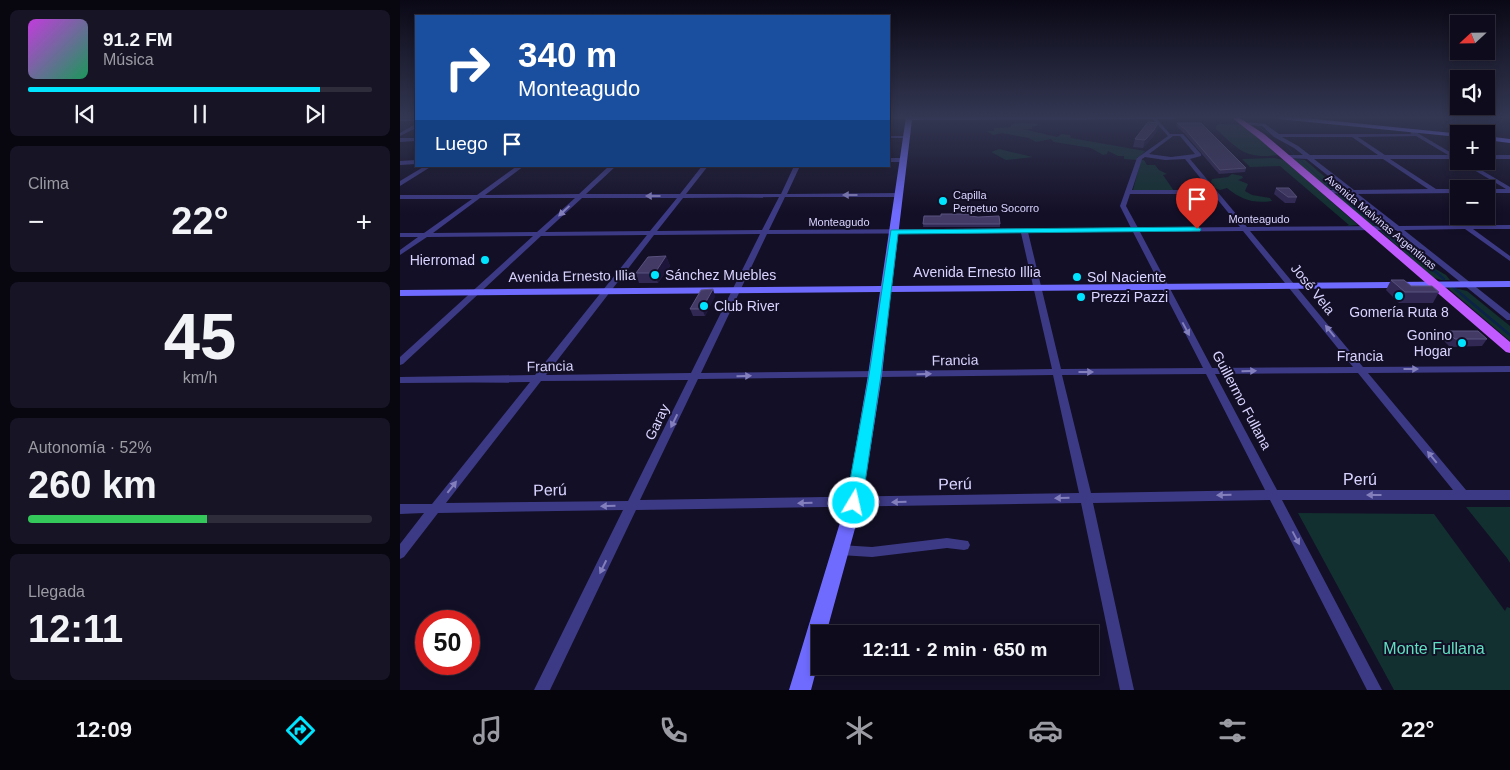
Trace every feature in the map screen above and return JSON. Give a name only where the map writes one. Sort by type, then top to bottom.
[{"type":"main road","points":[[800,690],[854,503],[875,375],[904,149]]},
{"type":"main road","name":"Avenida Malvinas Argentinas","points":[[1277,149],[1510,349]]},
{"type":"main road","name":"Avenida Ernesto Illia","points":[[400,292],[1292,284],[1510,284]]},
{"type":"street","name":"Guillermo Fullana","points":[[1151,149],[1144,154],[1138,162],[1123,206],[1375,690]]},
{"type":"street","points":[[1144,154],[1159,158],[1187,158],[1199,154],[1194,149]]},
{"type":"street","points":[[1300,149],[1510,318]]},
{"type":"street","points":[[1373,149],[1434,191]]},
{"type":"street","points":[[1286,157],[1450,158]]},
{"type":"street","points":[[1495,157],[1510,157]]},
{"type":"street","name":"José Vela","points":[[1187,158],[1463,495]]},
{"type":"street","points":[[890,160],[903,160]]},
{"type":"street","points":[[400,163],[415,162]]},
{"type":"street","points":[[400,184],[427,167]]},
{"type":"street","points":[[400,253],[519,167]]},
{"type":"street","points":[[400,362],[612,167]]},
{"type":"street","points":[[400,553],[704,167]]},
{"type":"street","name":"Garay","points":[[542,690],[797,167]]},
{"type":"street","points":[[1477,170],[1510,190]]},
{"type":"street","points":[[1495,191],[1510,190]]},
{"type":"street","points":[[1326,192],[1450,191]]},
{"type":"street","points":[[1127,192],[1216,192]]},
{"type":"street","points":[[400,198],[899,195]]},
{"type":"street","name":"Monteagudo","points":[[400,235],[1510,227]]},
{"type":"street","points":[[1466,228],[1510,259]]},
{"type":"street","points":[[1024,230],[1086,497],[1127,690]]},
{"type":"street","name":"Francia","points":[[400,380],[1510,369]]},
{"type":"street","name":"Perú","points":[[400,509],[854,503],[1086,497],[1510,495]]},
{"type":"street","points":[[840,550],[872,552],[947,544],[964,545]]},
{"type":"green space","points":[[1000,149],[1033,157],[1006,160],[991,152]]},
{"type":"green space","points":[[1093,149],[1145,151],[1137,157],[1137,160],[1124,159],[1124,156],[1118,156],[1108,151],[1107,154],[1103,155]]},
{"type":"green space","points":[[1240,149],[1272,149],[1279,155],[1258,156]]},
{"type":"green space","points":[[1274,158],[1284,160],[1358,225],[1346,226],[1349,225],[1280,166],[1250,167],[1242,159]]},
{"type":"green space","points":[[1293,159],[1305,160],[1339,189],[1328,189]]},
{"type":"green space","points":[[1141,160],[1144,160],[1147,165],[1155,165],[1159,170],[1167,174],[1163,175],[1174,191],[1133,190]]},
{"type":"green space","points":[[1232,174],[1242,176],[1243,178],[1238,180],[1248,184],[1245,191],[1252,195],[1270,198],[1272,201],[1253,201],[1242,198],[1227,188],[1220,190],[1214,188],[1211,182],[1212,179],[1228,177]]},
{"type":"green space","points":[[1337,193],[1347,195],[1369,216],[1390,226],[1372,226],[1336,196]]},
{"type":"green space","points":[[1379,230],[1394,232],[1396,237],[1450,280],[1432,277]]},
{"type":"green space","points":[[1450,287],[1467,291],[1510,326],[1510,341],[1449,289]]},
{"type":"green space","points":[[1466,507],[1510,507],[1510,563],[1507,558]]},
{"type":"green space","name":"Monte Fullana","points":[[1298,513],[1434,514],[1505,611],[1507,607],[1510,608],[1510,690],[1394,690]]},
{"type":"building","points":[[1202,149],[1227,149],[1246,168],[1220,170]]},
{"type":"building","points":[[1276,188],[1289,188],[1297,197],[1288,197]]},
{"type":"building","points":[[941,214],[970,214],[970,216],[978,217],[999,216],[1000,224],[923,224],[924,216],[941,216]]},
{"type":"building","points":[[666,256],[655,273],[636,273],[648,257]]},
{"type":"building","points":[[1391,280],[1404,280],[1411,286],[1432,286],[1439,292],[1405,292]]},
{"type":"building","points":[[713,289],[702,309],[690,309],[701,290]]},
{"type":"building","points":[[1447,331],[1478,331],[1487,339],[1455,339]]},
{"type":"waterway","points":[[1289,149],[1295,156]]},
{"type":"waterway","points":[[1299,159],[1328,185]]},
{"type":"waterway","points":[[1327,184],[1334,190]]},
{"type":"waterway","points":[[1339,194],[1377,226]]},
{"type":"waterway","points":[[1383,231],[1433,271]]},
{"type":"waterway","points":[[1432,269],[1444,279]]},
{"type":"waterway","points":[[1454,288],[1510,335]]},
{"type":"place","name":"Capilla Perpetuo Socorro","points":[[943,201]]},
{"type":"place","name":"Hierromad","points":[[485,260]]},
{"type":"place","name":"Sánchez Muebles","points":[[655,275]]},
{"type":"place","name":"Sol Naciente","points":[[1077,277]]},
{"type":"place","name":"Gomería Ruta 8","points":[[1399,296]]},
{"type":"place","name":"Prezzi Pazzi","points":[[1081,297]]},
{"type":"place","name":"Club River","points":[[704,306]]},
{"type":"place","name":"Gonino Hogar","points":[[1462,343]]},
{"type":"route","points":[[854,503],[875,375],[894,231],[1197,229]]}]
